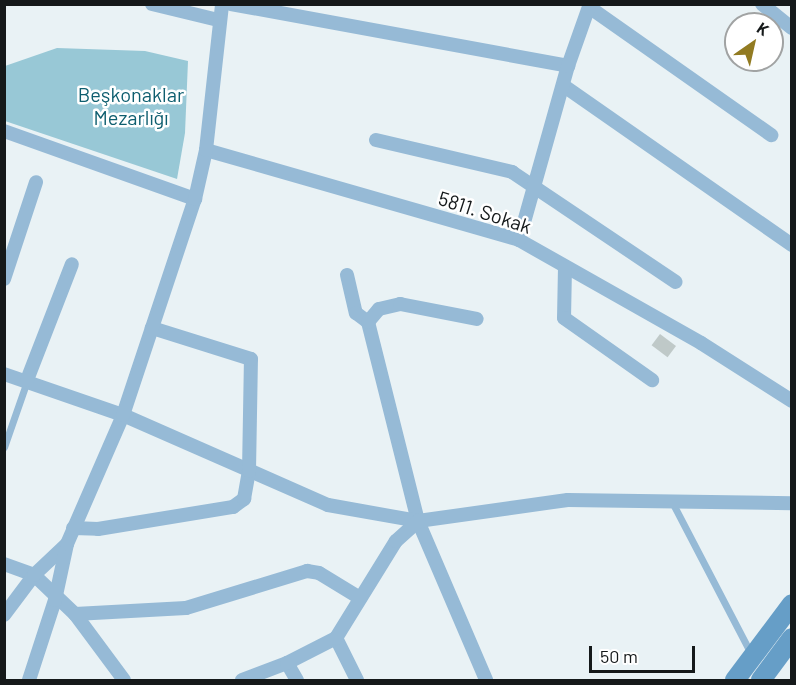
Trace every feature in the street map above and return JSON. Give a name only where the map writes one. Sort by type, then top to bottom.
[{"type":"main road","points":[[735,681],[792,604]]},
{"type":"main road","points":[[761,681],[792,638]]},
{"type":"street","points":[[152,4],[218,20]]},
{"type":"street","points":[[29,681],[55,600],[67,544],[123,415],[195,199],[206,150],[218,20],[222,4]]},
{"type":"street","points":[[231,4],[568,66]]},
{"type":"street","points":[[762,4],[792,28]]},
{"type":"street","points":[[519,240],[564,87],[568,66],[589,6],[771,135]]},
{"type":"street","points":[[564,87],[792,245]]},
{"type":"street","points":[[4,131],[195,199]]},
{"type":"street","points":[[376,140],[512,172],[534,184],[676,282]]},
{"type":"street","name":"5811. Sokak","points":[[206,150],[519,240],[701,343],[792,401]]},
{"type":"street","points":[[4,279],[36,182]]},
{"type":"street","points":[[27,381],[72,264]]},
{"type":"street","points":[[565,267],[564,318],[652,380]]},
{"type":"street","points":[[347,274],[356,313],[368,322],[418,521],[486,681]]},
{"type":"street","points":[[368,322],[379,309],[400,304],[477,319]]},
{"type":"street","points":[[74,528],[98,530],[233,507],[244,499],[249,471],[251,359],[152,328]]},
{"type":"street","points":[[4,374],[123,415],[328,505],[418,521],[568,500],[792,503]]},
{"type":"street","points":[[242,681],[287,663],[336,638],[396,541],[418,521]]},
{"type":"street","points":[[4,615],[34,575],[67,544]]},
{"type":"street","points":[[4,564],[34,575],[55,600],[75,614],[124,681]]},
{"type":"street","points":[[75,614],[186,608],[307,571],[319,573],[360,598]]},
{"type":"street","points":[[336,638],[357,681]]},
{"type":"street","points":[[287,663],[297,681]]},
{"type":"lane","points":[[4,447],[27,381]]},
{"type":"lane","points":[[672,502],[753,656]]},
{"type":"green space","name":"Beşkonaklar Mezarlığı","points":[[57,48],[145,51],[188,61],[185,133],[177,179],[5,121],[5,66]]},
{"type":"building","points":[[660,334],[676,346],[668,357],[652,345]]}]
